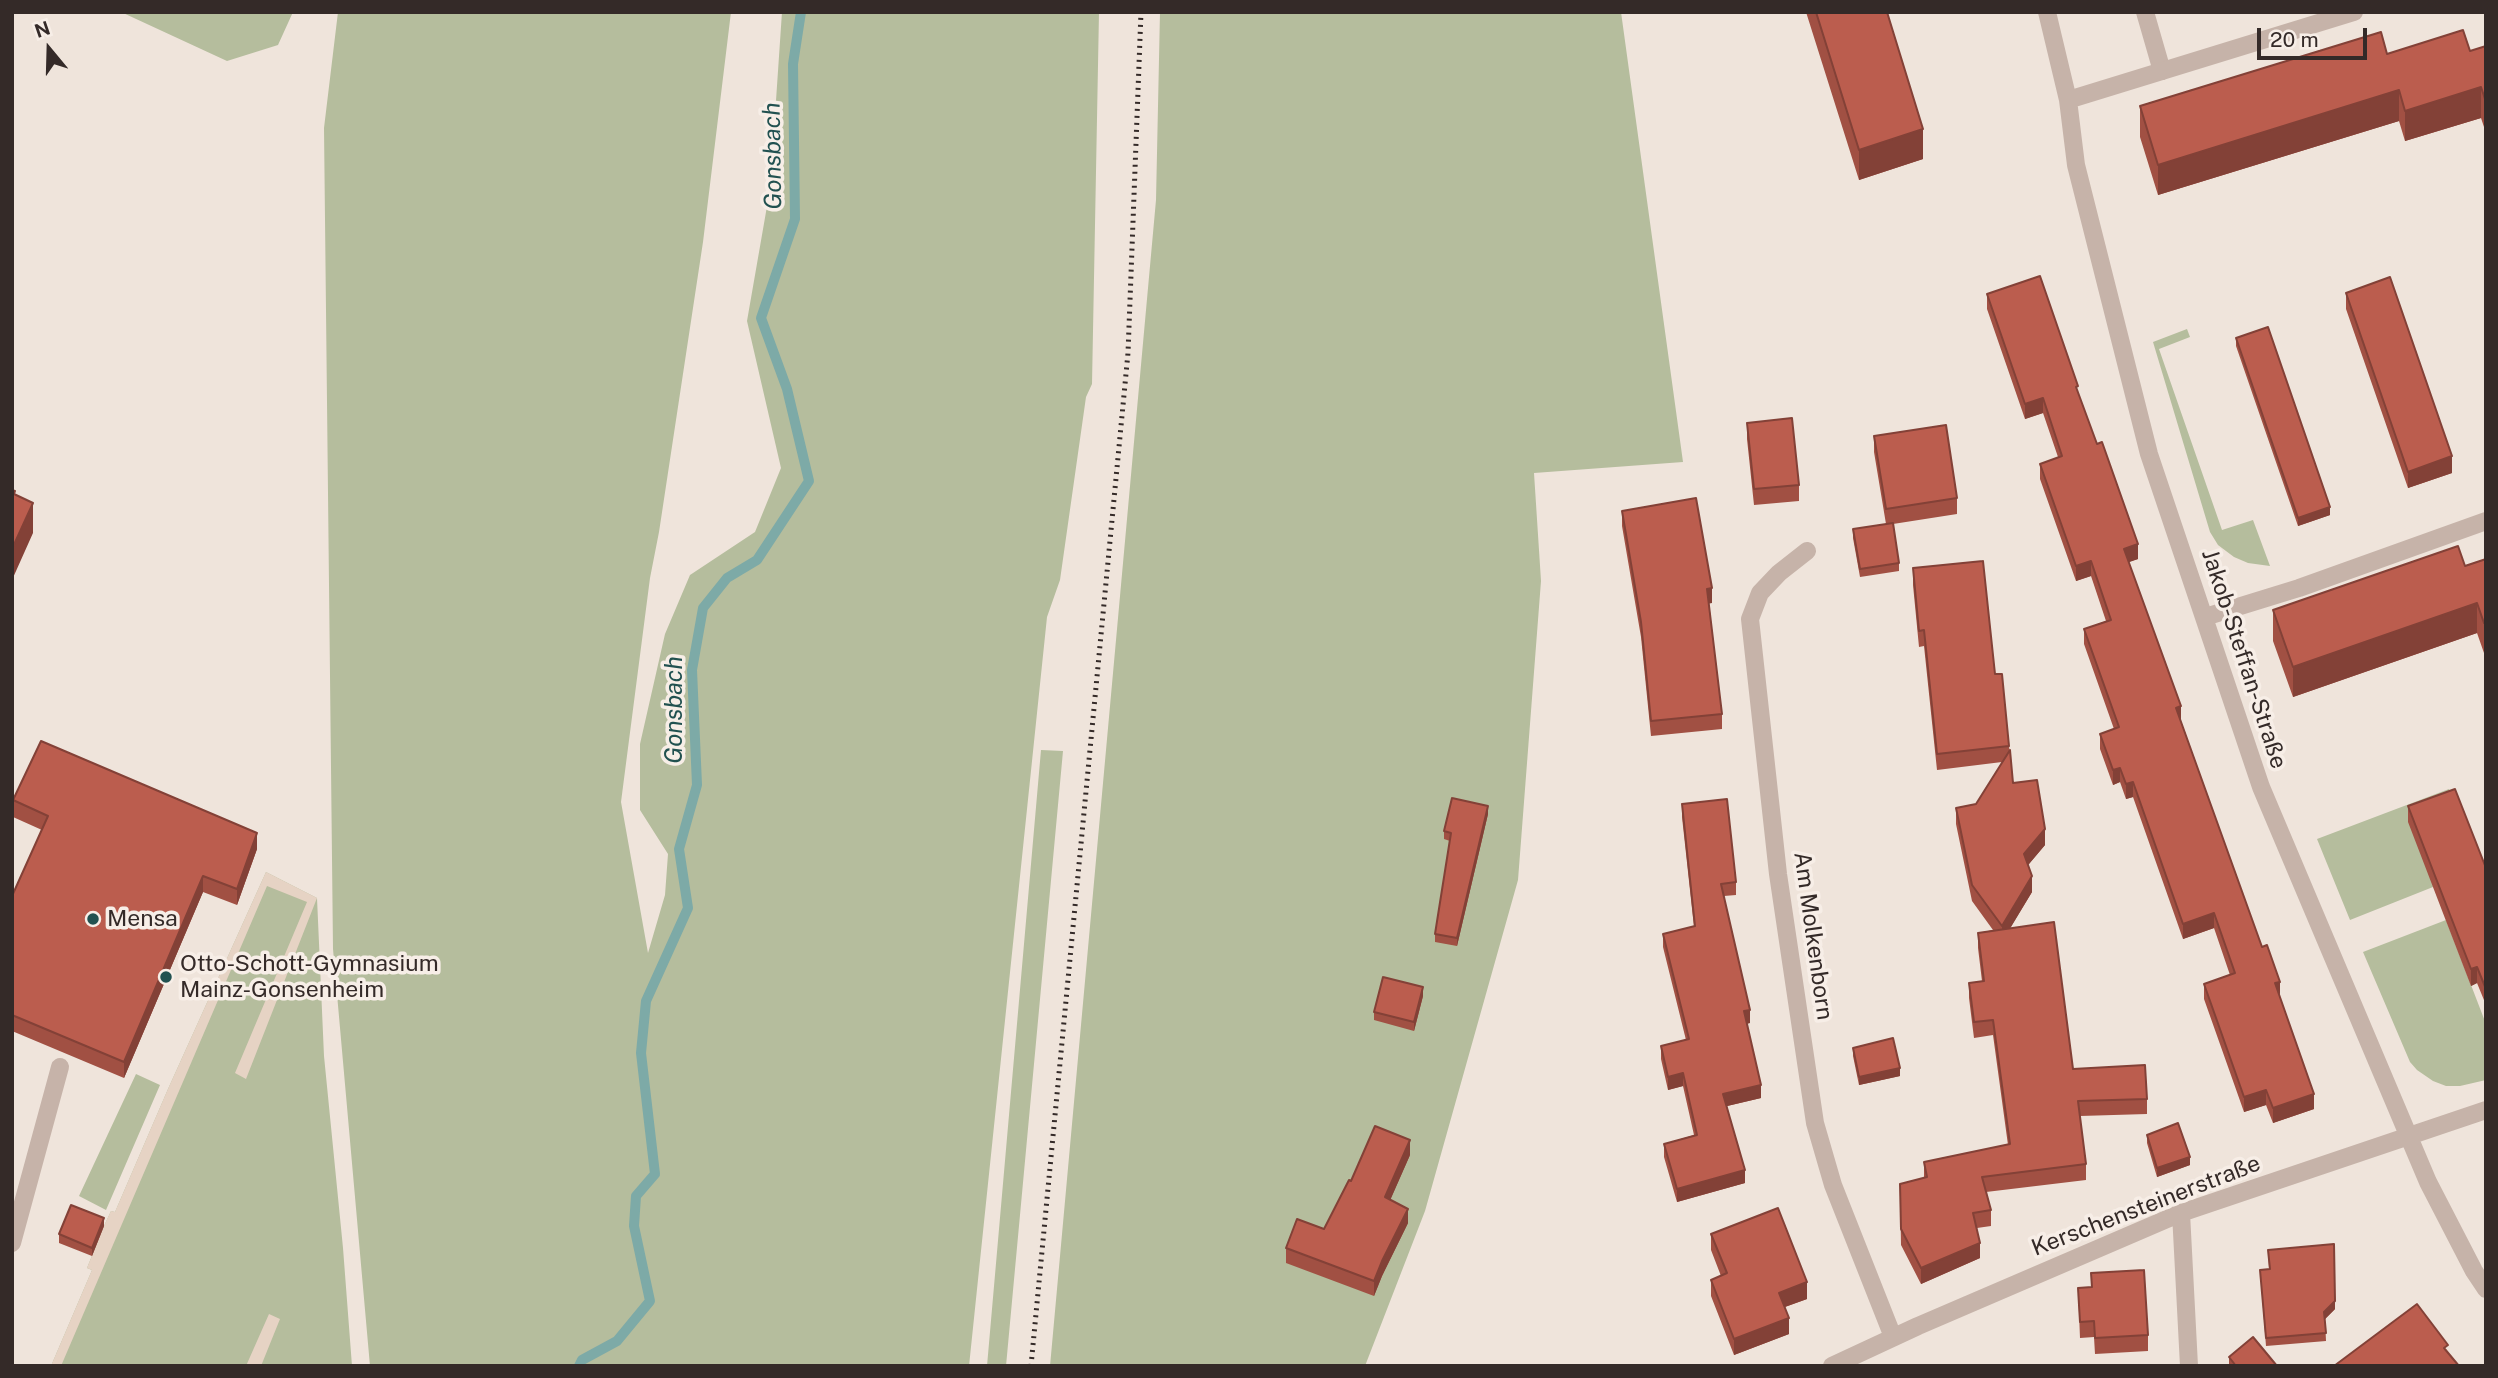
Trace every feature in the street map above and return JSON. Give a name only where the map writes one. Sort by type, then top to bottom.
[{"type":"street","name":"Jakob-Steffan-Straße","points":[[2047,12],[2068,100],[2076,165],[2149,454],[2261,787],[2408,1137],[2440,1207],[2486,1289]]},
{"type":"street","points":[[2145,12],[2162,71]]},
{"type":"street","points":[[2068,100],[2354,12]]},
{"type":"street","points":[[2205,617],[2299,588],[2486,521]]},
{"type":"street","name":"Am Molkenborn","points":[[1807,551],[1779,573],[1760,593],[1750,619],[1777,861],[1815,1123],[1833,1185],[1893,1337]]},
{"type":"street","points":[[12,1243],[60,1067]]},
{"type":"street","name":"Kerschensteinerstraße","points":[[1832,1366],[2181,1213],[2486,1110]]},
{"type":"street","points":[[2181,1213],[2189,1366]]},
{"type":"green space","points":[[121,12],[293,12],[278,45],[227,61]]},
{"type":"green space","points":[[338,12],[731,12],[703,242],[650,578],[621,802],[648,953],[665,895],[668,854],[640,810],[640,744],[665,634],[690,575],[755,532],[781,468],[747,321],[770,189],[782,12],[1099,12],[1092,384],[1086,397],[1060,580],[1047,617],[969,1366],[370,1366],[333,949],[324,128]]},
{"type":"green space","points":[[1160,12],[1621,12],[1683,462],[1534,473],[1541,581],[1518,880],[1425,1211],[1365,1366],[1050,1366],[1156,200]]},
{"type":"green space","points":[[2187,329],[2190,337],[2159,349],[2222,530],[2253,520],[2270,566],[2248,563],[2234,557],[2218,545],[2210,532],[2153,342]]},
{"type":"green space","points":[[1041,750],[1063,751],[1006,1366],[987,1366]]},
{"type":"green space","points":[[2449,789],[2455,805],[2433,887],[2350,920],[2317,839]]},
{"type":"green space","points":[[266,872],[317,898],[324,1056],[352,1366],[51,1366],[92,1270],[87,1268],[104,1226],[111,1211],[115,1212]]},
{"type":"green space","points":[[2446,920],[2486,1024],[2486,1080],[2460,1086],[2446,1086],[2433,1081],[2410,1062],[2363,952]]},
{"type":"green space","points":[[136,1074],[160,1085],[106,1210],[79,1196]]},
{"type":"shaded area","points":[[266,872],[317,898],[246,1079],[235,1073],[307,902],[267,886],[61,1366],[51,1366],[92,1270],[87,1268],[104,1226],[111,1211],[115,1212]]},
{"type":"shaded area","points":[[269,1314],[280,1319],[261,1366],[246,1366]]},
{"type":"building","points":[[1816,12],[1887,12],[1923,129],[1859,150]]},
{"type":"building","points":[[2463,30],[2470,51],[2486,46],[2486,102],[2481,87],[2405,111],[2399,90],[2158,165],[2140,106],[2381,32],[2387,54]]},
{"type":"building","points":[[2040,276],[2078,386],[2076,387],[2097,444],[2102,442],[2138,544],[2124,549],[2181,706],[2176,708],[2262,947],[2267,945],[2280,982],[2275,983],[2314,1094],[2273,1108],[2266,1090],[2244,1097],[2204,984],[2235,973],[2214,913],[2183,924],[2133,782],[2126,784],[2120,768],[2113,770],[2100,734],[2119,727],[2084,629],[2111,620],[2091,561],[2076,566],[2040,464],[2062,456],[2043,398],[2025,404],[1987,294]]},
{"type":"building","points":[[2390,277],[2452,456],[2408,472],[2346,293]]},
{"type":"building","points":[[2268,327],[2330,507],[2298,518],[2236,338]]},
{"type":"building","points":[[1792,418],[1799,485],[1754,489],[1747,423]]},
{"type":"building","points":[[1946,425],[1957,498],[1886,509],[1874,436]]},
{"type":"building","points":[[12,490],[15,491],[14,494],[33,503],[12,549]]},
{"type":"building","points":[[1696,498],[1712,588],[1707,589],[1722,714],[1651,721],[1641,622],[1622,511]]},
{"type":"building","points":[[1893,523],[1899,563],[1860,569],[1853,529]]},
{"type":"building","points":[[2458,546],[2465,566],[2486,559],[2486,622],[2484,623],[2477,603],[2293,667],[2273,610]]},
{"type":"building","points":[[1983,561],[1995,674],[2002,674],[2009,746],[1937,754],[1924,630],[1919,631],[1913,568]]},
{"type":"building","name":"Mensa","points":[[41,741],[257,833],[237,889],[203,876],[124,1062],[12,1015],[12,896],[48,816],[13,800]]},
{"type":"building","points":[[2010,750],[2013,783],[2037,780],[2045,829],[2024,854],[2032,876],[2002,926],[1972,885],[1956,808],[1976,804]]},
{"type":"building","points":[[2455,789],[2486,868],[2486,989],[2477,967],[2471,969],[2408,806]]},
{"type":"building","points":[[1452,798],[1488,806],[1457,938],[1435,934],[1451,833],[1444,831]]},
{"type":"building","points":[[1727,799],[1736,882],[1721,884],[1750,1010],[1744,1011],[1761,1085],[1723,1094],[1745,1170],[1677,1189],[1664,1144],[1697,1135],[1683,1073],[1668,1077],[1661,1046],[1689,1039],[1663,934],[1695,926],[1682,804]]},
{"type":"building","points":[[2054,922],[2073,1069],[2145,1065],[2147,1099],[2078,1101],[2086,1164],[1982,1177],[1991,1210],[1973,1213],[1980,1243],[1921,1268],[1901,1229],[1900,1184],[1927,1177],[1924,1162],[2010,1144],[1993,1020],[1974,1022],[1969,983],[1984,981],[1978,933]]},
{"type":"building","points":[[1383,977],[1423,987],[1414,1022],[1374,1012]]},
{"type":"building","points":[[1893,1038],[1900,1068],[1859,1077],[1853,1048]]},
{"type":"building","points":[[2178,1123],[2190,1157],[2157,1168],[2147,1135]]},
{"type":"building","points":[[1375,1126],[1410,1140],[1385,1197],[1408,1209],[1374,1281],[1286,1248],[1297,1219],[1324,1229],[1349,1180],[1351,1181]]},
{"type":"building","points":[[71,1205],[104,1218],[92,1248],[59,1234]]},
{"type":"building","points":[[1778,1208],[1807,1282],[1779,1293],[1789,1318],[1734,1339],[1711,1280],[1727,1273],[1711,1234]]},
{"type":"building","points":[[2334,1244],[2335,1301],[2324,1312],[2326,1333],[2266,1338],[2260,1270],[2270,1269],[2268,1250]]},
{"type":"building","points":[[2144,1270],[2148,1335],[2095,1338],[2094,1321],[2080,1322],[2078,1288],[2092,1287],[2091,1273]]},
{"type":"building","points":[[2417,1304],[2448,1345],[2444,1348],[2459,1366],[2334,1366]]},
{"type":"building","points":[[2253,1337],[2277,1366],[2236,1366],[2229,1357]]},
{"type":"waterway","name":"Gonsbach","points":[[579,1366],[582,1360],[617,1341],[650,1301],[634,1226],[636,1196],[655,1174],[641,1053],[646,1001],[688,908],[679,849],[697,785],[692,670],[703,608],[727,578],[757,560],[809,481],[787,389],[761,318],[795,219],[793,64],[801,12]]},
{"type":"railway","points":[[1031,1366],[1128,353],[1141,12]]},
{"type":"place","name":"Mensa","points":[[93,919]]},
{"type":"place","name":"Otto-Schott-Gymnasium Mainz-Gonsenheim","points":[[166,977]]}]
